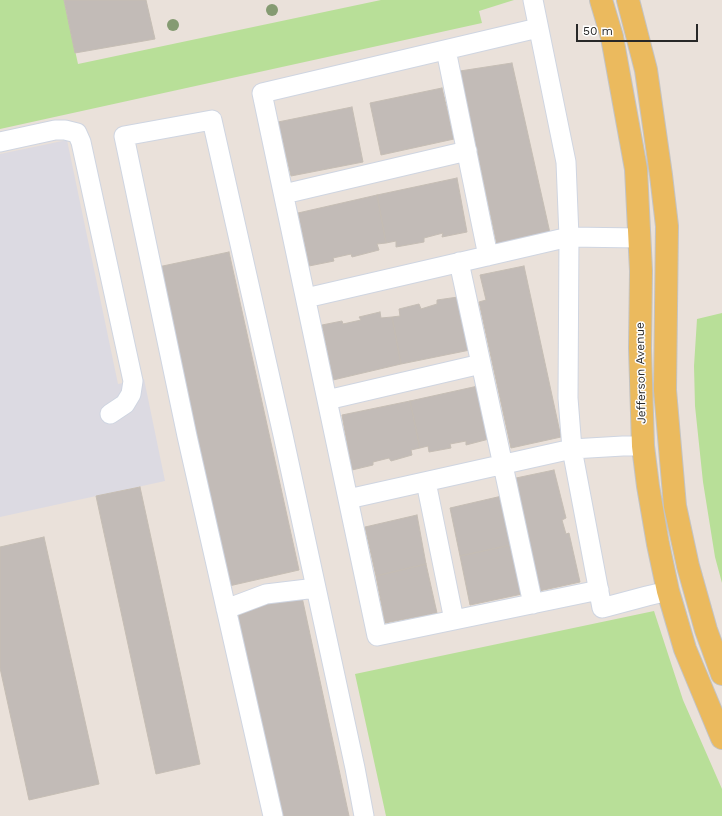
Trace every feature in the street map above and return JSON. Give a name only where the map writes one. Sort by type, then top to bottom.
[{"type":"main road","name":"Jefferson Avenue","points":[[601,0],[612,37],[636,169],[641,271],[640,348],[643,446],[648,486],[668,591],[686,648],[722,738]]},
{"type":"main road","name":"Jefferson Avenue","points":[[628,0],[646,70],[667,226],[665,390],[675,506],[688,566],[706,630],[722,674]]},
{"type":"main road","points":[[643,446],[653,450],[669,527],[688,566]]},
{"type":"lane","points":[[532,0],[566,162],[569,237],[568,398],[572,449],[602,608],[668,591]]},
{"type":"lane","points":[[538,28],[262,93],[377,636],[599,590]]},
{"type":"lane","points":[[446,50],[488,256]]},
{"type":"lane","points":[[273,816],[187,436],[124,136],[212,120],[282,427],[364,816]]},
{"type":"lane","points":[[0,142],[56,130],[65,130],[77,133],[81,142],[132,381],[131,394],[125,404],[110,414]]},
{"type":"lane","points":[[284,194],[467,152]]},
{"type":"lane","points":[[306,298],[569,237],[639,238]]},
{"type":"lane","points":[[459,262],[533,604]]},
{"type":"lane","points":[[327,400],[481,364]]},
{"type":"lane","points":[[348,498],[572,449],[643,446]]},
{"type":"lane","points":[[426,482],[454,620]]},
{"type":"lane","points":[[226,609],[266,594],[316,588]]},
{"type":"shaded area","points":[[67,140],[118,384],[144,379],[165,481],[0,517],[0,154]]},
{"type":"green space","points":[[0,0],[64,0],[78,64],[381,0],[514,0],[479,11],[482,23],[0,129]]},
{"type":"green space","points":[[722,313],[722,583],[715,557],[703,482],[695,406],[694,366],[697,319]]},
{"type":"green space","points":[[654,611],[683,700],[722,789],[722,816],[386,816],[355,674]]},
{"type":"building","points":[[64,0],[146,0],[155,39],[75,53]]},
{"type":"building","points":[[512,63],[550,233],[497,245],[460,71]]},
{"type":"building","points":[[442,88],[454,139],[381,155],[370,103]]},
{"type":"building","points":[[352,107],[363,162],[291,176],[278,122]]},
{"type":"building","points":[[457,178],[467,232],[442,237],[443,233],[424,238],[424,242],[396,247],[396,241],[386,243],[377,195]]},
{"type":"building","points":[[377,195],[386,243],[377,244],[379,250],[352,257],[351,254],[333,258],[334,261],[309,266],[298,213]]},
{"type":"building","points":[[229,252],[299,570],[229,586],[158,267]]},
{"type":"building","points":[[524,266],[561,437],[511,448],[479,302],[486,300],[480,275]]},
{"type":"building","points":[[458,297],[470,350],[401,364],[392,317],[400,316],[399,309],[419,304],[421,309],[437,304],[437,300]]},
{"type":"building","points":[[380,312],[381,318],[392,317],[401,364],[333,380],[322,325],[342,321],[343,324],[361,320],[359,317]]},
{"type":"building","points":[[478,386],[489,439],[466,445],[466,441],[450,444],[451,448],[429,452],[428,446],[420,448],[410,401]]},
{"type":"building","points":[[410,401],[420,448],[411,450],[412,455],[391,461],[389,458],[373,462],[373,465],[352,470],[342,415]]},
{"type":"building","points":[[554,470],[566,518],[562,520],[566,534],[569,533],[580,582],[539,591],[516,478]]},
{"type":"building","points":[[140,487],[200,764],[156,774],[96,496]]},
{"type":"building","points":[[502,496],[511,545],[460,556],[450,508]]},
{"type":"building","points":[[417,515],[426,564],[376,576],[365,527]]},
{"type":"building","points":[[44,537],[99,784],[29,800],[0,668],[0,547]]},
{"type":"building","points":[[511,545],[522,594],[470,605],[460,556]]},
{"type":"building","points":[[426,564],[437,613],[385,623],[376,576]]},
{"type":"building","points":[[302,597],[349,816],[280,816],[234,610]]}]
